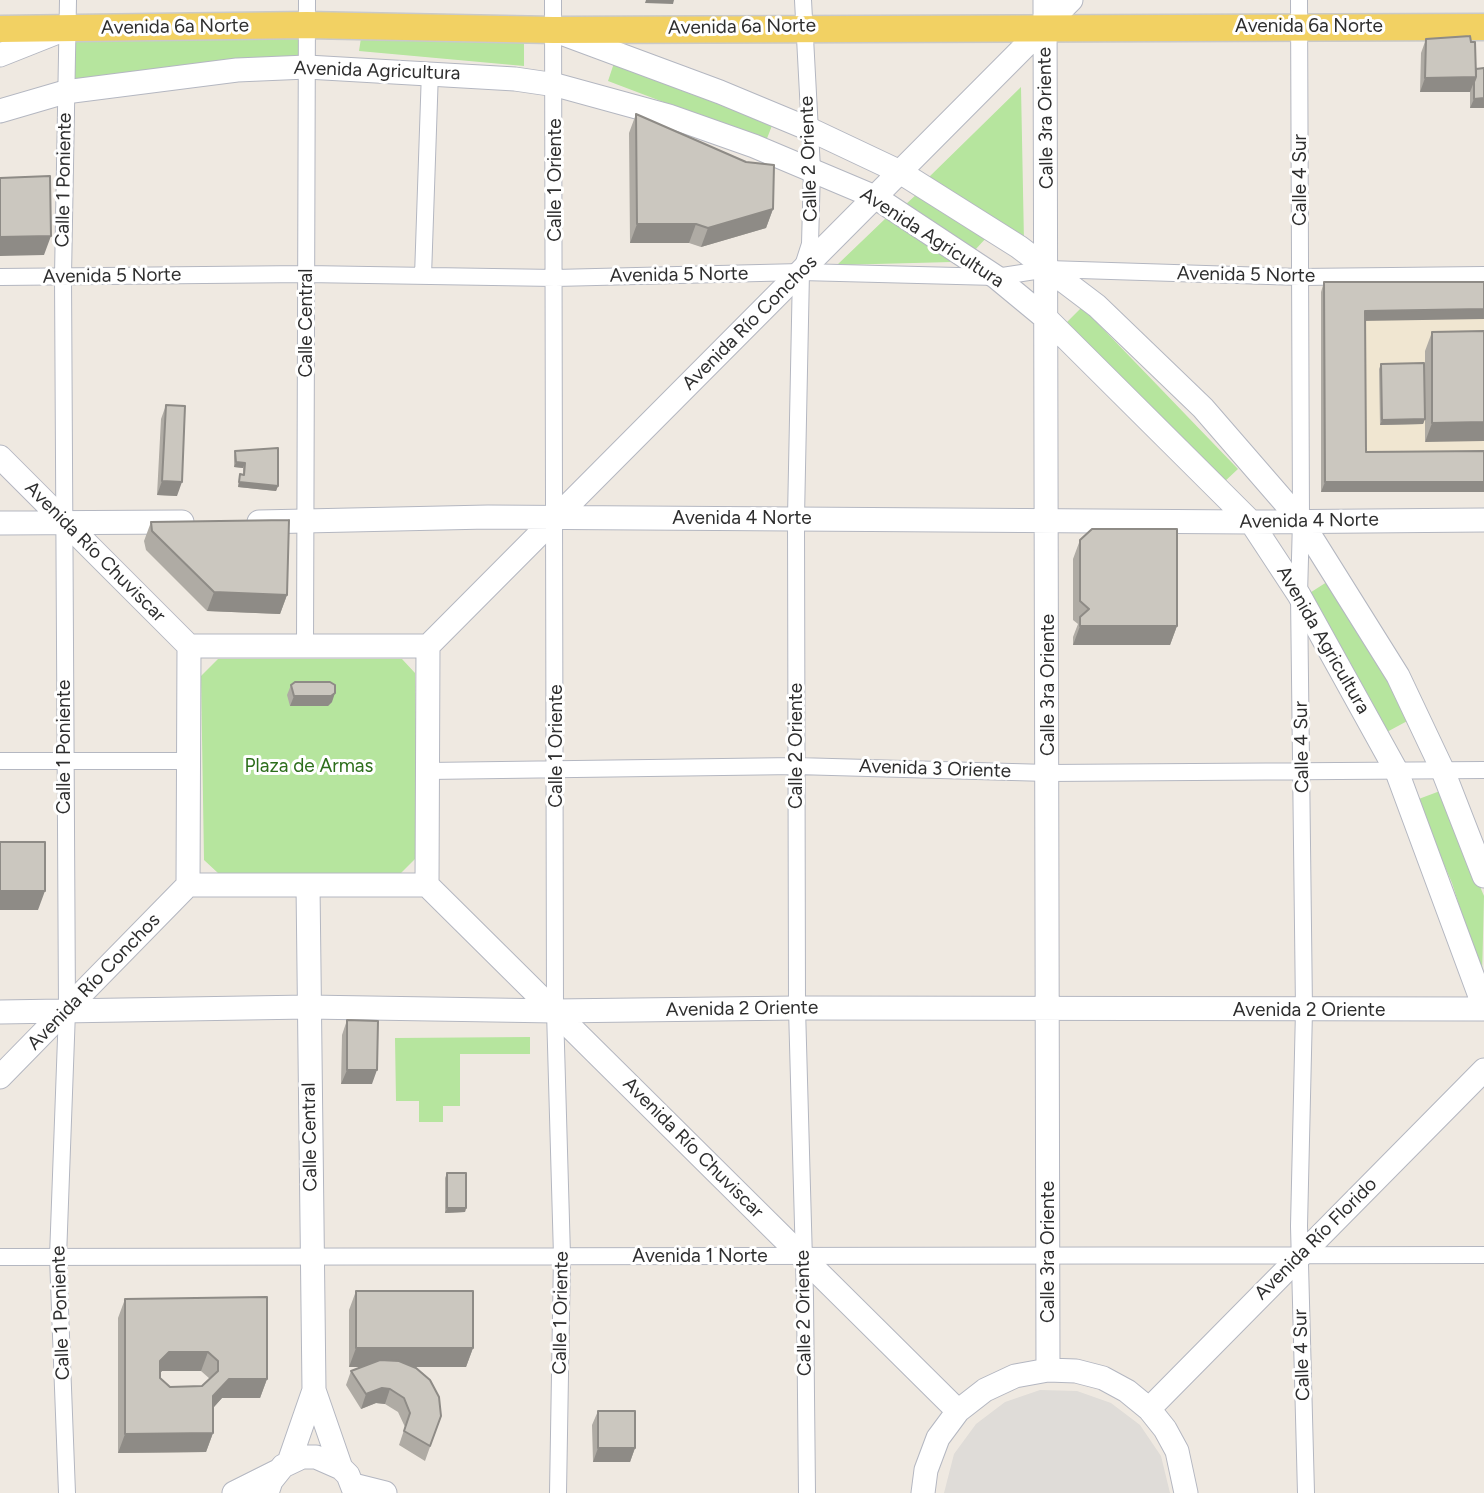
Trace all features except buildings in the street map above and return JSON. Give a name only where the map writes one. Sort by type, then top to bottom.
[{"type":"main road","name":"Calle 3ra Oriente","points":[[1045,0],[1048,269],[1048,1370]]},
{"type":"main road","name":"Avenida Río Conchos","points":[[428,646],[1071,0]]},
{"type":"main road","name":"Avenida 6a Norte","points":[[0,29],[69,28],[307,12],[553,30],[804,26],[1484,27]]},
{"type":"main road","points":[[0,55],[69,28]]},
{"type":"main road","name":"Avenida Agricultura","points":[[553,30],[809,129],[900,172],[1019,247],[1097,306],[1203,408],[1301,521],[1398,676],[1443,771],[1484,876]]},
{"type":"main road","name":"Avenida Agricultura","points":[[0,111],[65,92],[210,73],[307,67],[430,71],[556,85],[669,116],[812,169],[875,197],[996,277],[1048,320],[1251,522],[1299,595],[1397,772],[1484,1008]]},
{"type":"main road","name":"Avenida Río Chuviscar","points":[[0,457],[190,646]]},
{"type":"main road","name":"Avenida 4 Norte","points":[[230,522],[796,517],[1251,522],[1484,520]]},
{"type":"main road","points":[[0,523],[203,522]]},
{"type":"main road","points":[[190,646],[428,646],[427,885],[188,885],[190,646]]},
{"type":"main road","name":"Avenida Río Conchos","points":[[0,1077],[188,885]]},
{"type":"main road","name":"Calle Central","points":[[308,885],[314,1390]]},
{"type":"main road","name":"Avenida Río Chuviscar","points":[[427,885],[958,1411]]},
{"type":"main road","name":"Avenida 2 Oriente","points":[[0,1012],[308,1007],[555,1011],[797,1008],[1484,1008]]},
{"type":"main road","name":"Avenida Río Florido","points":[[1149,1409],[1484,1070]]},
{"type":"main road","points":[[923,1493],[926,1470],[938,1438],[958,1411],[985,1390],[1015,1376],[1048,1370],[1076,1371],[1103,1378],[1127,1391],[1149,1409],[1165,1429],[1177,1451],[1186,1493]]},
{"type":"main road","points":[[267,1493],[284,1466],[314,1390]]},
{"type":"main road","points":[[314,1390],[350,1482]]},
{"type":"main road","points":[[234,1493],[284,1466],[316,1457],[350,1482],[385,1493]]},
{"type":"street","name":"Calle 1 Poniente","points":[[67,1493],[58,1257],[67,1011],[63,276],[68,0]]},
{"type":"street","name":"Calle 1 Oriente","points":[[553,0],[556,85],[555,1011],[562,1256],[558,1493]]},
{"type":"street","name":"Calle 2 Oriente","points":[[803,0],[812,169],[810,244],[801,272],[796,517],[796,765],[797,1008],[807,1493]]},
{"type":"street","name":"Calle 4 Sur","points":[[1299,0],[1299,595],[1304,1010],[1300,1256],[1306,1493]]},
{"type":"street","name":"Calle Central","points":[[305,646],[307,12]]},
{"type":"street","points":[[423,276],[430,71]]},
{"type":"street","name":"Avenida 5 Norte","points":[[0,277],[306,274],[555,278],[801,272],[996,277],[1048,269],[1300,277],[1484,275]]},
{"type":"street","points":[[0,761],[189,761]]},
{"type":"street","name":"Avenida 3 Oriente","points":[[428,771],[796,765],[1048,773],[1484,770]]},
{"type":"street","name":"Avenida 1 Norte","points":[[0,1257],[1484,1255]]},
{"type":"shaded area","points":[[1321,292],[1484,292],[1484,492],[1321,492]]},
{"type":"shaded area","points":[[1040,1390],[1077,1391],[1111,1403],[1140,1425],[1161,1456],[1170,1493],[944,1493],[954,1454],[976,1424],[1005,1402]]},
{"type":"green space","points":[[308,21],[306,59],[67,85],[69,30]]},
{"type":"green space","points":[[361,38],[524,41],[524,66],[359,51]]},
{"type":"green space","points":[[614,63],[773,123],[766,141],[608,81]]},
{"type":"green space","points":[[1021,87],[1024,242],[927,179]]},
{"type":"green space","points":[[918,193],[987,237],[975,250],[905,205]]},
{"type":"green space","points":[[886,218],[952,262],[837,265]]},
{"type":"green space","points":[[1082,307],[1238,469],[1223,483],[1067,322]]},
{"type":"green space","points":[[1330,580],[1411,719],[1385,733],[1305,596]]},
{"type":"green space","name":"Plaza de Armas","points":[[218,659],[402,659],[415,673],[417,857],[400,874],[218,873],[204,860],[201,676]]},
{"type":"green space","points":[[1440,791],[1484,896],[1482,977],[1452,883],[1416,800]]},
{"type":"green space","points":[[530,1037],[530,1054],[460,1054],[460,1106],[443,1106],[443,1122],[419,1122],[419,1101],[396,1101],[395,1038]]}]
